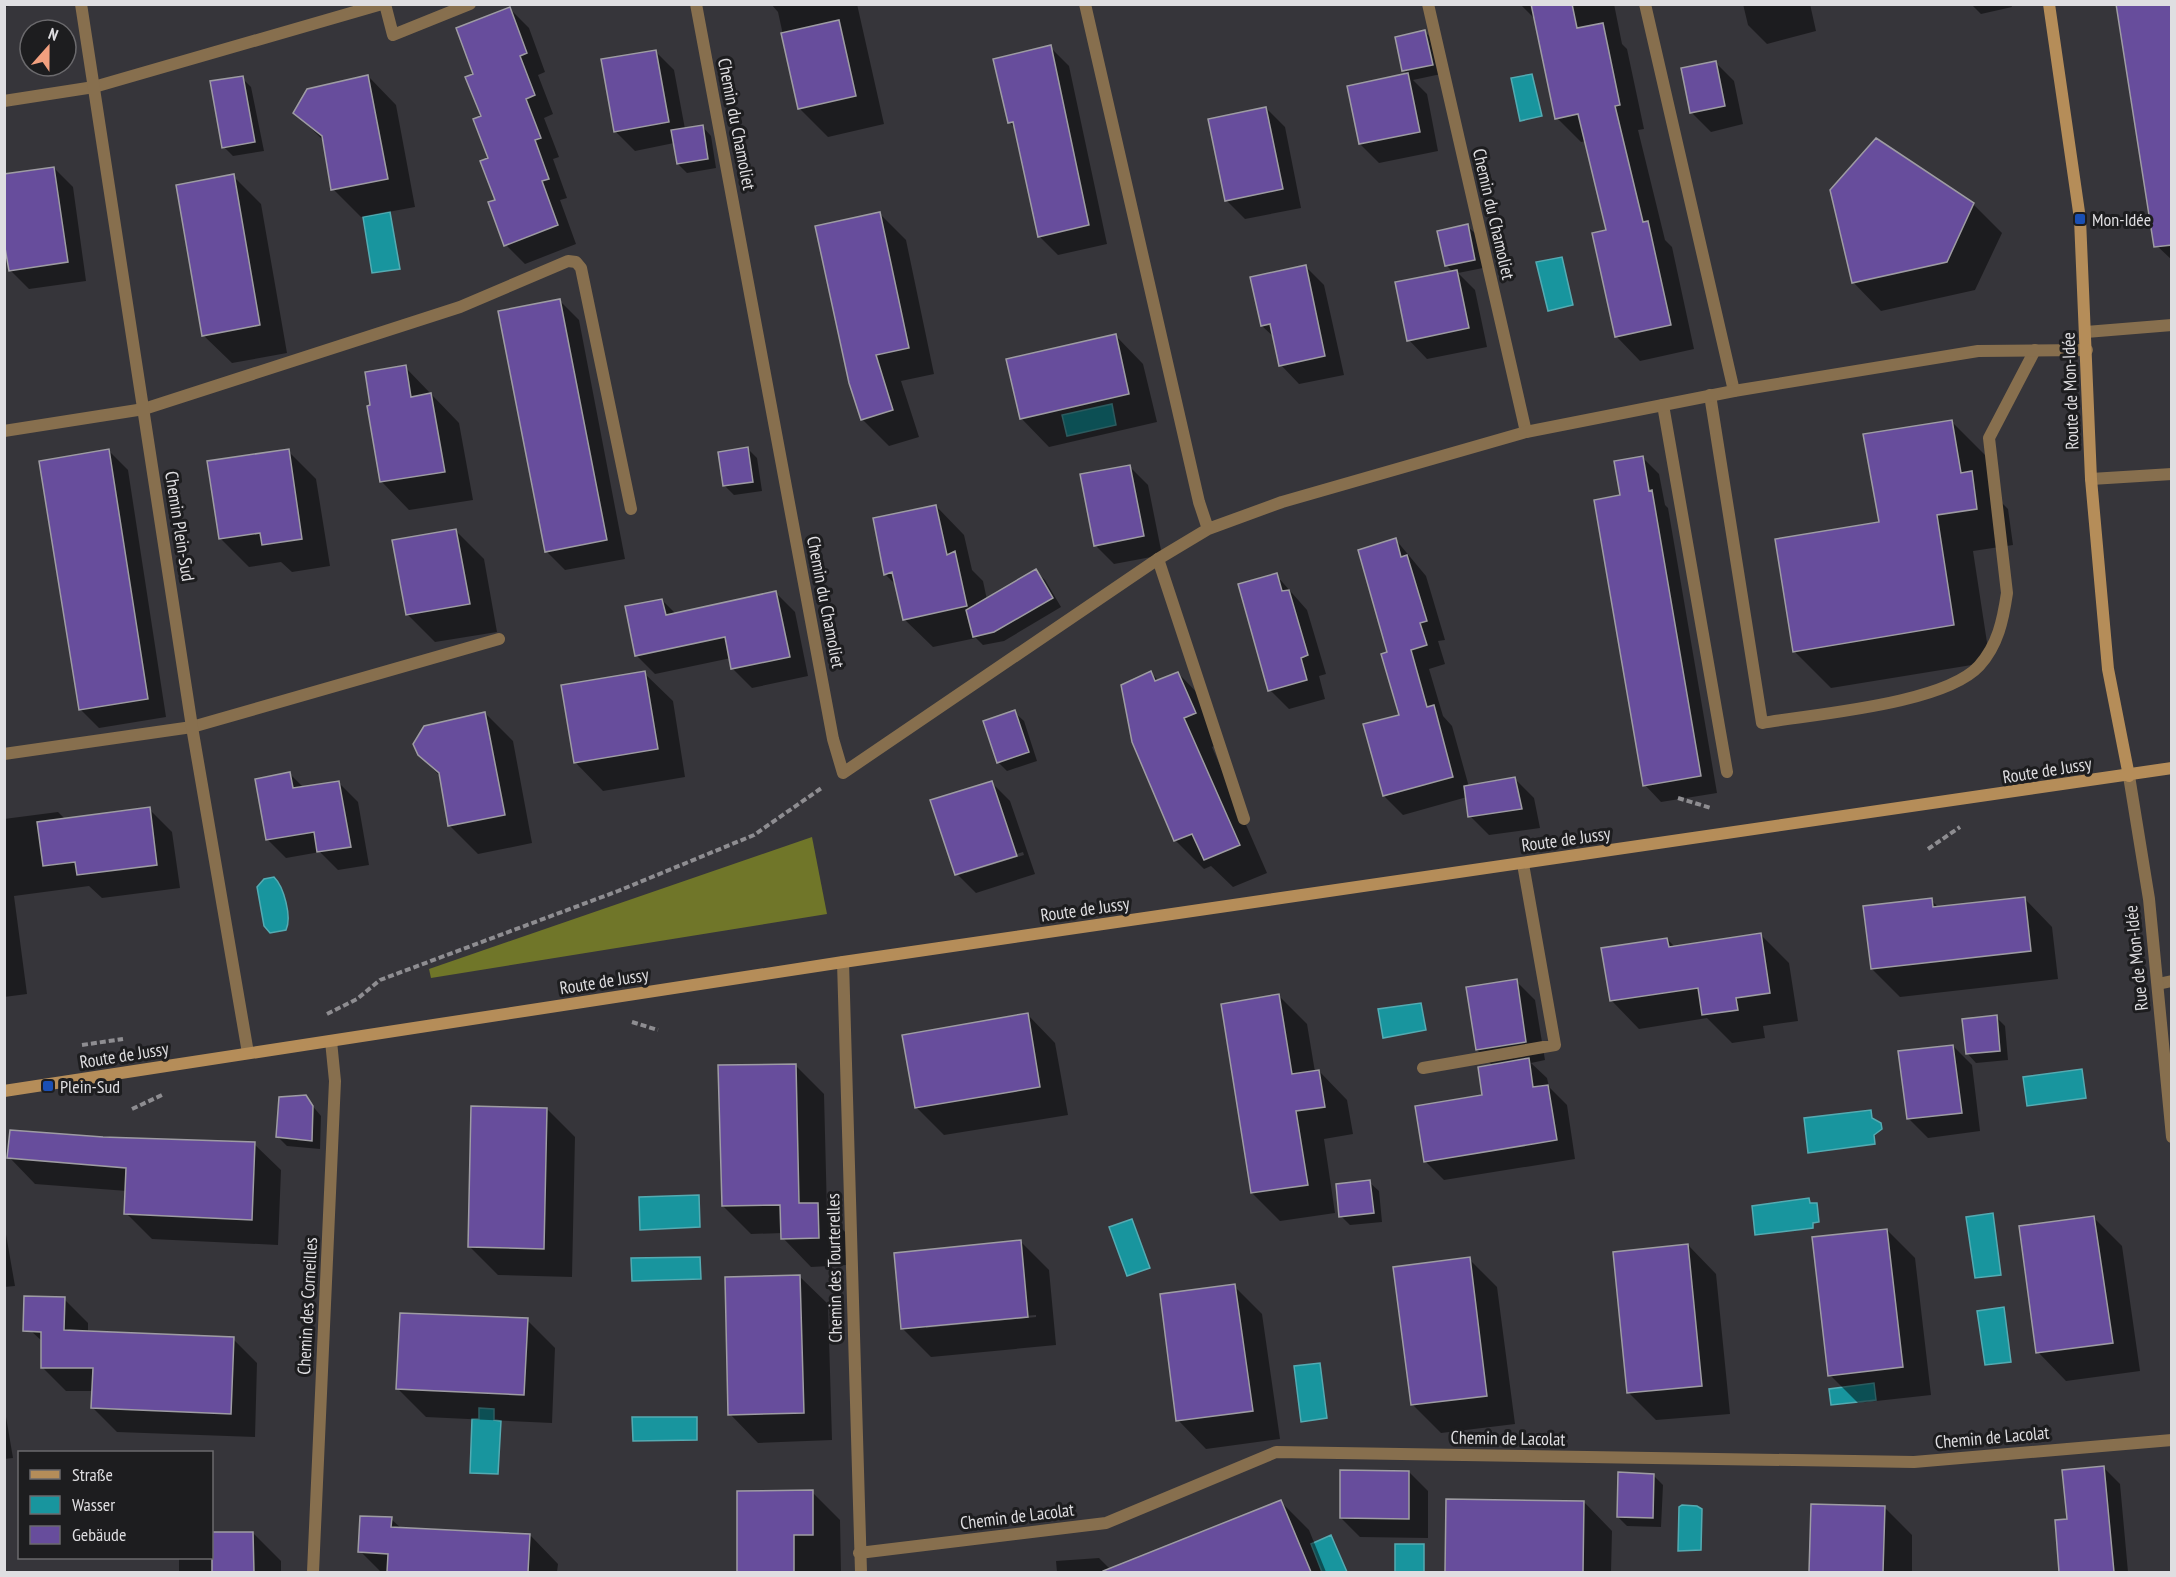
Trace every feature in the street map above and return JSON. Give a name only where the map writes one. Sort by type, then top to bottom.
[{"type":"main road","name":"Route de Mon-Idée","points":[[2049,4],[2080,219],[2091,479],[2108,669],[2129,776]]},
{"type":"main road","name":"Route de Jussy","points":[[4,1091],[843,962],[2172,768]]},
{"type":"street","name":"Chemin Plein-Sud","points":[[81,4],[192,727],[248,1053]]},
{"type":"street","points":[[4,101],[94,87],[384,4],[393,34],[470,4]]},
{"type":"street","name":"Chemin du Chamoliet","points":[[696,4],[833,739],[843,772]]},
{"type":"street","points":[[1085,4],[1199,502],[1209,529]]},
{"type":"street","name":"Chemin du Chamoliet","points":[[1428,4],[1526,432]]},
{"type":"street","points":[[1645,4],[1734,391]]},
{"type":"street","points":[[4,431],[144,409],[460,307],[568,261],[576,262],[581,268],[632,509]]},
{"type":"street","points":[[2086,332],[2172,325]]},
{"type":"street","points":[[1710,395],[1762,723],[1918,696],[1954,682],[1978,667],[1993,647],[2003,619],[2007,594],[1989,438],[2035,350]]},
{"type":"street","points":[[843,772],[1158,559],[1209,529],[1282,502],[1526,432],[1710,395],[1978,351],[2087,350]]},
{"type":"street","points":[[1663,405],[1727,772]]},
{"type":"street","points":[[2091,479],[2172,474]]},
{"type":"street","points":[[1158,559],[1245,819]]},
{"type":"street","points":[[4,754],[192,727],[499,639]]},
{"type":"street","name":"Rue de Mon-Idée","points":[[2129,776],[2149,899],[2172,1137]]},
{"type":"street","points":[[1423,1068],[1555,1045],[1523,864]]},
{"type":"street","name":"Chemin des Tourterelles","points":[[843,962],[861,1572]]},
{"type":"street","points":[[2158,984],[2172,981]]},
{"type":"street","name":"Chemin des Corneilles","points":[[313,1572],[335,1081],[331,1041]]},
{"type":"street","name":"Chemin de Lacolat","points":[[859,1553],[1106,1523],[1276,1452],[1914,1462],[2172,1440]]},
{"type":"path","points":[[357,999],[380,980],[618,891],[754,835],[843,772]]},
{"type":"path","points":[[82,1045],[123,1039]]},
{"type":"green space","points":[[812,837],[827,914],[431,978],[429,969]]},
{"type":"water","points":[[1532,74],[1542,116],[1520,121],[1511,78]]},
{"type":"water","points":[[390,212],[400,269],[372,273],[363,217]]},
{"type":"water","points":[[1562,257],[1573,305],[1548,311],[1536,262]]},
{"type":"water","points":[[1112,404],[1116,425],[1067,436],[1062,415]]},
{"type":"water","points":[[274,877],[286,902],[288,924],[286,930],[270,933],[264,926],[257,887],[264,879]]},
{"type":"water","points":[[1421,1003],[1426,1030],[1383,1038],[1378,1009]]},
{"type":"water","points":[[2082,1069],[2086,1098],[2027,1106],[2023,1077]]},
{"type":"water","points":[[1871,1110],[1872,1118],[1881,1123],[1882,1129],[1874,1135],[1875,1144],[1808,1153],[1804,1118]]},
{"type":"water","points":[[699,1195],[700,1227],[640,1230],[639,1197]]},
{"type":"water","points":[[1809,1198],[1810,1203],[1817,1203],[1819,1222],[1813,1223],[1813,1228],[1755,1235],[1752,1206]]},
{"type":"water","points":[[1993,1213],[2001,1275],[1975,1278],[1966,1217]]},
{"type":"water","points":[[1132,1219],[1150,1268],[1127,1276],[1109,1227]]},
{"type":"water","points":[[700,1257],[701,1279],[632,1281],[631,1258]]},
{"type":"water","points":[[2004,1307],[2011,1362],[1985,1365],[1977,1311]]},
{"type":"water","points":[[1320,1363],[1327,1418],[1301,1422],[1294,1366]]},
{"type":"water","points":[[1874,1383],[1876,1400],[1831,1405],[1829,1389]]},
{"type":"water","points":[[479,1408],[494,1409],[494,1420],[501,1421],[498,1474],[470,1473],[472,1419],[479,1419]]},
{"type":"water","points":[[632,1417],[697,1417],[697,1440],[633,1441]]},
{"type":"water","points":[[1682,1505],[1697,1506],[1702,1509],[1701,1550],[1678,1551],[1679,1507]]},
{"type":"water","points":[[1331,1535],[1347,1572],[1322,1572],[1311,1544]]},
{"type":"water","points":[[1395,1544],[1424,1544],[1424,1572],[1395,1572]]},
{"type":"building","points":[[1531,4],[1572,4],[1577,28],[1603,23],[1620,105],[1615,106],[1643,222],[1648,221],[1671,325],[1615,337],[1592,233],[1606,230],[1578,114],[1555,119]]},
{"type":"building","points":[[2116,4],[2172,4],[2172,245],[2154,247]]},
{"type":"building","points":[[510,7],[527,53],[520,56],[535,95],[526,99],[541,138],[535,140],[549,179],[542,181],[558,225],[504,246],[488,202],[495,200],[480,161],[488,158],[473,119],[481,116],[465,77],[473,74],[456,28]]},
{"type":"building","points":[[839,20],[856,96],[798,109],[781,33]]},
{"type":"building","points":[[1425,30],[1433,65],[1402,71],[1395,37]]},
{"type":"building","points":[[1051,45],[1089,225],[1038,237],[1013,122],[1008,123],[993,59]]},
{"type":"building","points":[[656,50],[669,122],[614,132],[601,59]]},
{"type":"building","points":[[1716,61],[1725,106],[1690,113],[1681,68]]},
{"type":"building","points":[[1408,73],[1420,132],[1359,144],[1347,86]]},
{"type":"building","points":[[368,75],[388,179],[331,190],[322,136],[293,113],[307,89]]},
{"type":"building","points":[[243,76],[255,142],[222,148],[210,81]]},
{"type":"building","points":[[1266,107],[1283,189],[1225,201],[1208,119]]},
{"type":"building","points":[[703,125],[708,159],[677,164],[671,130]]},
{"type":"building","points":[[1876,138],[1974,203],[1947,262],[1852,283],[1830,190]]},
{"type":"building","points":[[54,167],[68,262],[9,271],[4,242],[4,174]]},
{"type":"building","points":[[234,174],[260,325],[202,336],[176,185]]},
{"type":"building","points":[[880,212],[909,348],[876,355],[893,410],[861,420],[849,383],[815,226]]},
{"type":"building","points":[[1468,224],[1475,260],[1445,266],[1437,231]]},
{"type":"building","points":[[1306,265],[1325,356],[1279,366],[1270,324],[1261,326],[1250,277]]},
{"type":"building","points":[[1457,270],[1469,328],[1407,341],[1395,282]]},
{"type":"building","points":[[560,299],[607,540],[545,552],[498,311]]},
{"type":"building","points":[[1116,334],[1129,394],[1020,419],[1006,359]]},
{"type":"building","points":[[406,365],[411,397],[431,393],[445,472],[380,482],[367,406],[370,405],[365,372]]},
{"type":"building","points":[[1952,420],[1961,473],[1972,471],[1977,509],[1937,515],[1954,625],[1793,652],[1775,539],[1879,522],[1863,434]]},
{"type":"building","points":[[748,447],[753,482],[723,486],[718,452]]},
{"type":"building","points":[[109,449],[148,699],[79,710],[39,461]]},
{"type":"building","points":[[289,449],[302,539],[262,545],[260,533],[219,539],[207,461]]},
{"type":"building","points":[[1643,456],[1649,491],[1652,490],[1701,776],[1643,786],[1594,500],[1620,495],[1614,461]]},
{"type":"building","points":[[1130,465],[1144,536],[1094,546],[1080,474]]},
{"type":"building","points":[[936,505],[947,555],[955,551],[967,606],[903,620],[892,572],[884,575],[873,518]]},
{"type":"building","points":[[456,529],[470,604],[406,615],[392,540]]},
{"type":"building","points":[[1396,538],[1401,557],[1407,555],[1427,621],[1420,623],[1427,645],[1411,650],[1427,707],[1434,705],[1453,777],[1383,796],[1363,724],[1399,715],[1381,654],[1387,652],[1358,550]]},
{"type":"building","points":[[1036,569],[1053,598],[994,632],[973,637],[966,610]]},
{"type":"building","points":[[1277,573],[1282,591],[1289,590],[1308,655],[1301,658],[1307,680],[1268,691],[1238,584]]},
{"type":"building","points":[[776,591],[790,657],[731,669],[725,637],[635,656],[625,606],[662,599],[666,615]]},
{"type":"building","points":[[645,671],[658,749],[574,763],[561,685]]},
{"type":"building","points":[[1151,671],[1155,681],[1178,672],[1196,713],[1184,718],[1240,845],[1204,860],[1192,834],[1174,841],[1132,742],[1121,685]]},
{"type":"building","points":[[1015,710],[1029,752],[997,763],[983,721]]},
{"type":"building","points":[[485,712],[505,815],[448,826],[439,773],[418,755],[413,744],[424,726]]},
{"type":"building","points":[[290,772],[293,788],[339,781],[351,847],[317,852],[314,832],[266,840],[255,779]]},
{"type":"building","points":[[1515,777],[1522,809],[1468,817],[1464,786]]},
{"type":"building","points":[[992,781],[1017,856],[955,875],[930,800]]},
{"type":"building","points":[[150,807],[157,865],[77,875],[75,862],[43,866],[37,822]]},
{"type":"building","points":[[2025,897],[2031,951],[1871,969],[1863,906],[1932,898],[1933,907]]},
{"type":"building","points":[[1761,933],[1770,993],[1736,998],[1738,1010],[1702,1015],[1698,988],[1610,1001],[1601,948],[1667,938],[1669,947]]},
{"type":"building","points":[[1517,979],[1526,1042],[1476,1050],[1466,987]]},
{"type":"building","points":[[1279,994],[1292,1074],[1319,1070],[1325,1107],[1296,1111],[1308,1185],[1251,1193],[1221,1004]]},
{"type":"building","points":[[1028,1013],[1040,1087],[915,1108],[902,1035]]},
{"type":"building","points":[[1997,1015],[2000,1051],[1966,1054],[1962,1019]]},
{"type":"building","points":[[1953,1045],[1962,1113],[1907,1119],[1898,1051]]},
{"type":"building","points":[[1529,1058],[1533,1087],[1548,1085],[1557,1140],[1424,1162],[1415,1106],[1482,1095],[1478,1067]]},
{"type":"building","points":[[796,1064],[799,1203],[818,1203],[819,1238],[781,1239],[780,1205],[722,1206],[718,1065]]},
{"type":"building","points":[[306,1095],[313,1106],[312,1141],[276,1137],[279,1097]]},
{"type":"building","points":[[471,1106],[547,1108],[544,1249],[468,1247]]},
{"type":"building","points":[[10,1130],[103,1137],[255,1142],[252,1220],[124,1214],[126,1168],[7,1158]]},
{"type":"building","points":[[1370,1180],[1374,1213],[1339,1217],[1336,1184]]},
{"type":"building","points":[[2094,1216],[2113,1343],[2036,1353],[2019,1226]]},
{"type":"building","points":[[1887,1229],[1903,1367],[1828,1376],[1812,1237]]},
{"type":"building","points":[[1021,1240],[1028,1317],[901,1329],[894,1253]]},
{"type":"building","points":[[1688,1244],[1702,1386],[1627,1393],[1613,1252]]},
{"type":"building","points":[[1470,1257],[1487,1396],[1411,1405],[1393,1267]]},
{"type":"building","points":[[800,1275],[804,1413],[728,1415],[725,1277]]},
{"type":"building","points":[[1235,1284],[1253,1411],[1176,1421],[1160,1294]]},
{"type":"building","points":[[24,1296],[65,1297],[64,1330],[234,1337],[231,1414],[91,1408],[93,1368],[41,1368],[41,1332],[23,1331]]},
{"type":"building","points":[[400,1313],[528,1318],[524,1395],[396,1389]]},
{"type":"building","points":[[2104,1466],[2114,1572],[2059,1572],[2055,1520],[2067,1519],[2062,1470]]},
{"type":"building","points":[[1340,1470],[1409,1471],[1409,1519],[1340,1518]]},
{"type":"building","points":[[1618,1472],[1654,1474],[1653,1518],[1617,1517]]},
{"type":"building","points":[[813,1490],[813,1535],[794,1535],[794,1572],[737,1572],[737,1491]]},
{"type":"building","points":[[1446,1499],[1584,1501],[1583,1572],[1445,1572]]},
{"type":"building","points":[[1281,1500],[1311,1572],[1103,1572],[1103,1571]]},
{"type":"building","points":[[1811,1504],[1885,1506],[1883,1572],[1809,1572]]},
{"type":"building","points":[[360,1516],[392,1517],[391,1527],[530,1534],[528,1572],[387,1572],[388,1554],[358,1552]]},
{"type":"building","points":[[213,1532],[253,1532],[254,1572],[212,1572]]},
{"type":"place","name":"Mon-Idée","points":[[2080,219]]},
{"type":"place","name":"Plein-Sud","points":[[48,1086]]}]
